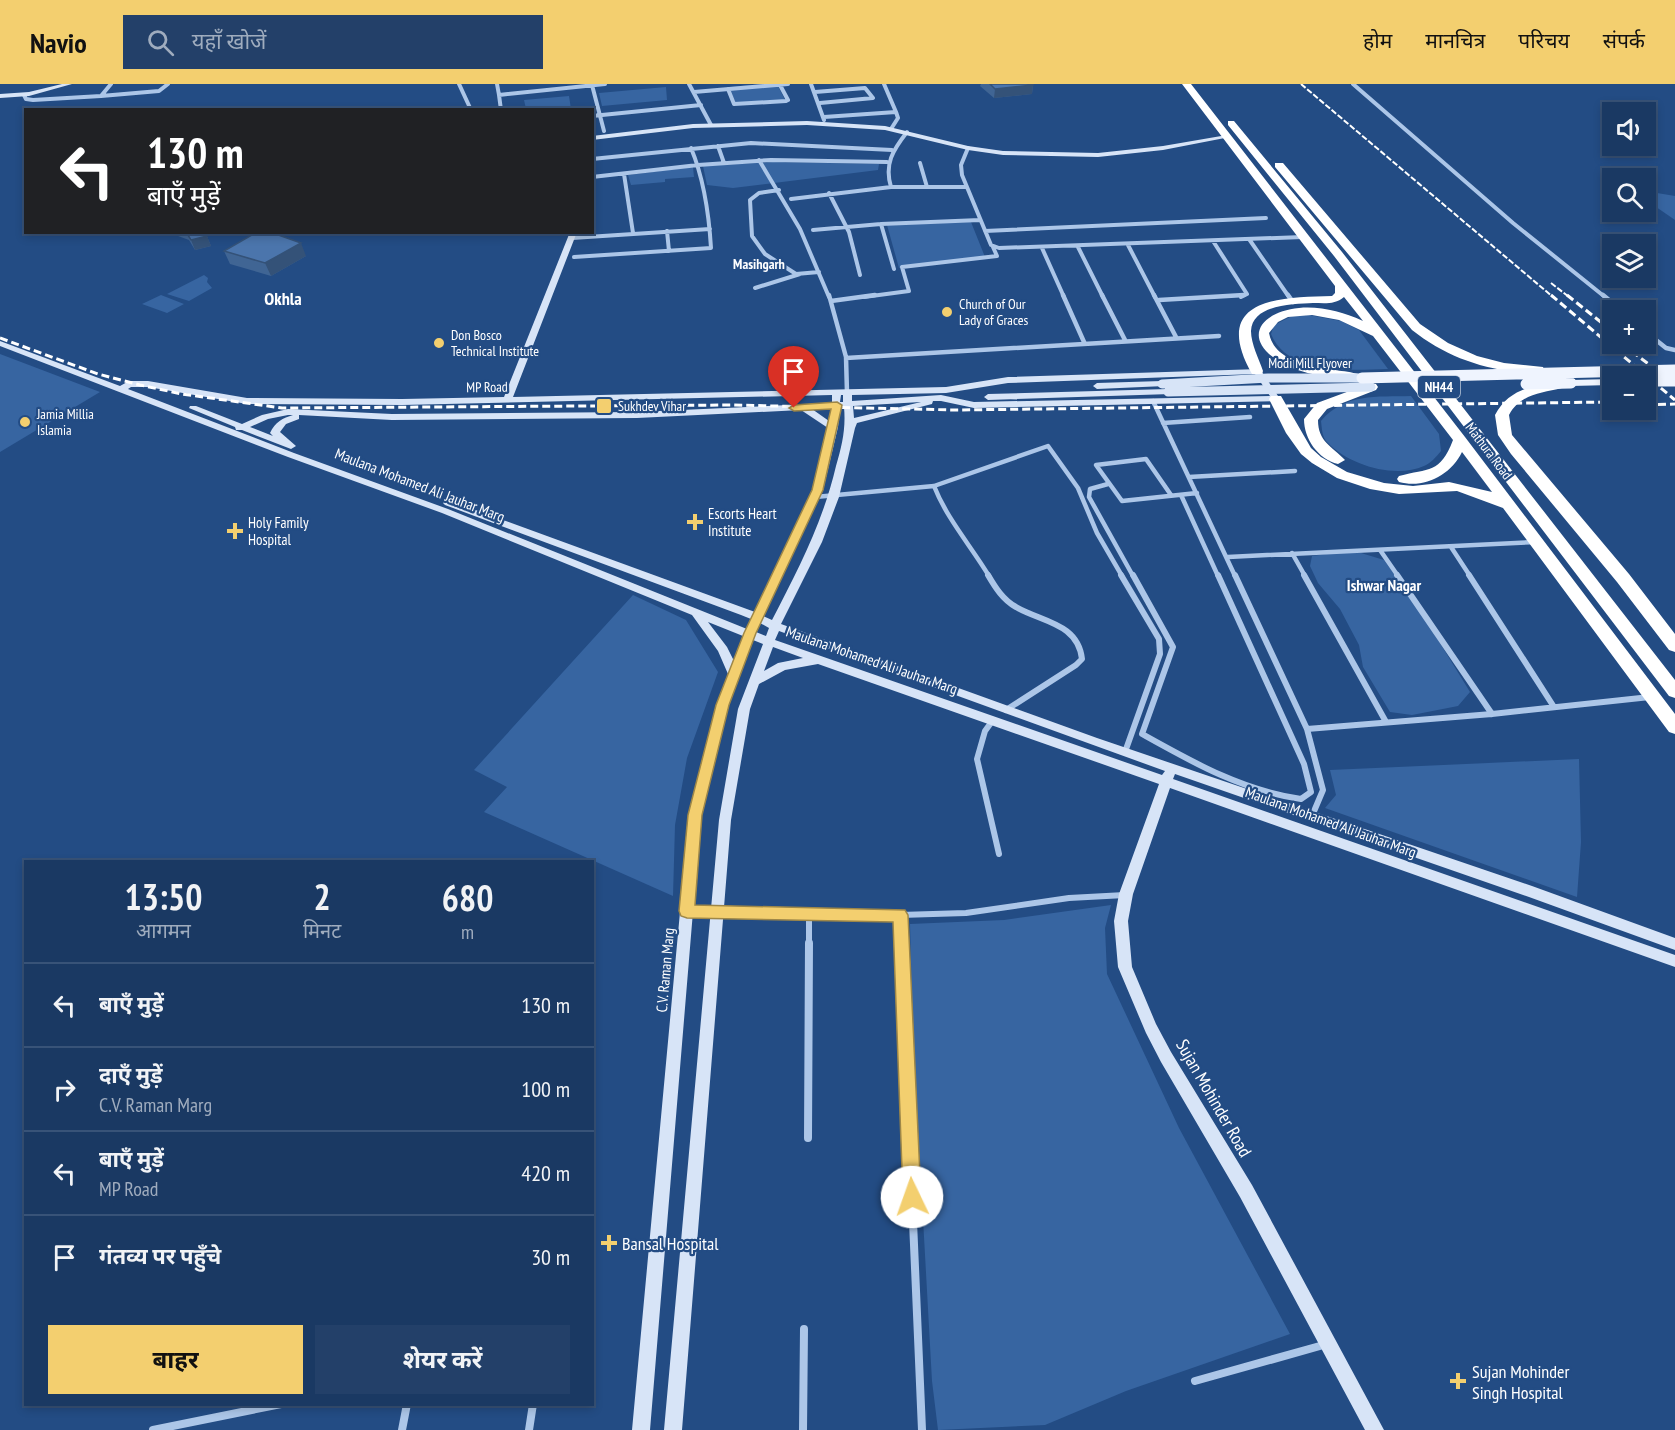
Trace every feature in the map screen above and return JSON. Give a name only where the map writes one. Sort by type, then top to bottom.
[{"type":"highway","name":"Mathura Road","points":[[1186,84],[1380,336],[1458,447],[1509,505],[1675,727]]},
{"type":"highway","name":"Mathura Road","points":[[1201,84],[1338,254],[1675,692]]},
{"type":"highway","points":[[1253,151],[1272,160],[1286,171],[1416,327],[1431,340],[1462,356],[1488,365],[1573,377]]},
{"type":"highway","points":[[1257,371],[1245,330],[1248,318],[1255,310],[1266,305],[1335,299],[1341,294],[1341,285]]},
{"type":"highway","points":[[1367,383],[1289,362],[1273,352],[1262,335],[1263,329],[1269,320],[1291,312],[1321,312],[1347,318],[1380,336]]},
{"type":"highway","points":[[1573,377],[1533,389],[1512,399],[1502,415],[1505,435],[1623,578],[1675,646]]},
{"type":"highway","points":[[1367,383],[1315,412],[1311,419],[1313,436],[1329,454],[1364,472],[1405,479],[1434,474],[1452,462],[1458,447]]},
{"type":"highway","points":[[1276,399],[1306,450],[1327,467],[1346,477],[1379,487],[1402,490],[1459,488],[1509,505]]},
{"type":"main road","points":[[0,96],[24,95],[69,84]]},
{"type":"main road","points":[[594,138],[711,125],[824,120],[891,129],[968,148],[1002,153],[1098,155],[1163,148],[1227,137]]},
{"type":"main road","points":[[507,400],[573,235]]},
{"type":"main road","name":"Maulana Mohamed Ali Jauhar Marg","points":[[0,335],[693,609],[769,642],[993,720],[1312,816],[1675,944]]},
{"type":"main road","name":"Maulana Mohamed Ali Jauhar Marg","points":[[0,343],[125,386]]},
{"type":"main road","name":"Modi Mill Flyover","points":[[943,394],[1573,377],[1675,370]]},
{"type":"main road","points":[[850,428],[854,421],[873,414],[911,409],[943,394],[1008,380],[1257,371],[1276,399]]},
{"type":"main road","name":"Modi Mill Flyover","points":[[1573,377],[1602,381]]},
{"type":"main road","points":[[1656,381],[1675,381]]},
{"type":"main road","name":"MP Road","points":[[125,386],[148,384],[264,401],[943,394]]},
{"type":"main road","points":[[673,1430],[725,819],[744,709],[775,626],[817,542],[834,497],[850,428],[849,404],[842,394]]},
{"type":"main road","name":"C.V. Raman Marg","points":[[641,1430],[695,815],[722,705],[750,633],[815,497],[837,405],[842,394]]},
{"type":"main road","points":[[943,394],[974,405],[1276,399]]},
{"type":"main road","name":"MP Road","points":[[238,429],[265,417],[288,412],[392,417],[637,415],[837,405],[943,394]]},
{"type":"main road","points":[[264,401],[265,417]]},
{"type":"main road","points":[[773,409],[804,408],[833,426]]},
{"type":"main road","points":[[287,444],[275,433],[276,428],[282,422],[318,413]]},
{"type":"main road","name":"Maulana Mohamed Ali Jauhar Marg","points":[[238,429],[287,444],[745,612],[775,626],[1125,752],[1169,774],[1675,961]]},
{"type":"main road","points":[[693,609],[718,640],[734,674]]},
{"type":"main road","points":[[754,682],[782,666],[821,660]]},
{"type":"main road","name":"Sujan Mohinder Road","points":[[1169,774],[1126,894],[1121,921],[1125,967],[1150,1028],[1246,1191],[1375,1430]]},
{"type":"street","points":[[100,96],[111,84]]},
{"type":"street","points":[[24,95],[26,99],[33,100],[159,92],[168,84]]},
{"type":"street","points":[[459,84],[470,108]]},
{"type":"street","points":[[497,84],[501,108]]},
{"type":"street","points":[[499,95],[559,86],[605,84]]},
{"type":"street","points":[[689,84],[711,125]]},
{"type":"street","points":[[694,92],[788,84]]},
{"type":"street","points":[[811,84],[820,103],[824,120],[896,112]]},
{"type":"street","points":[[884,84],[898,118],[891,129]]},
{"type":"street","points":[[1353,84],[1513,223],[1609,300]]},
{"type":"street","points":[[592,85],[604,131]]},
{"type":"street","points":[[728,89],[734,104],[786,101],[788,100],[780,85]]},
{"type":"street","points":[[815,92],[865,88],[873,98],[820,103]]},
{"type":"street","points":[[594,116],[701,105]]},
{"type":"street","points":[[891,187],[887,177],[887,162],[892,150],[907,132]]},
{"type":"street","points":[[594,159],[691,148],[774,143],[892,150]]},
{"type":"street","points":[[718,146],[724,163]]},
{"type":"street","points":[[574,257],[711,248],[710,229],[698,165],[691,148]]},
{"type":"street","points":[[831,301],[909,291],[902,267],[997,256],[965,187],[961,165],[968,148]]},
{"type":"street","points":[[594,177],[759,160],[887,162]]},
{"type":"street","points":[[759,160],[779,190],[831,301],[846,358],[842,394]]},
{"type":"street","points":[[920,163],[927,187]]},
{"type":"street","points":[[624,174],[633,233]]},
{"type":"street","points":[[791,199],[891,187],[965,187]]},
{"type":"street","points":[[779,190],[759,194],[750,200],[752,236],[770,258],[790,271],[800,274]]},
{"type":"street","points":[[829,193],[849,227],[855,243],[860,275]]},
{"type":"street","points":[[985,231],[1266,218]]},
{"type":"street","points":[[813,230],[881,224],[980,220]]},
{"type":"street","points":[[881,224],[894,269]]},
{"type":"street","points":[[573,235],[710,229]]},
{"type":"street","points":[[667,231],[669,251]]},
{"type":"street","points":[[993,247],[1004,249],[1078,247],[1303,237]]},
{"type":"street","points":[[1249,239],[1293,302]]},
{"type":"street","points":[[1158,300],[1241,297],[1247,294],[1213,241]]},
{"type":"street","points":[[1128,245],[1176,337]]},
{"type":"street","points":[[1078,247],[1125,340]]},
{"type":"street","points":[[1042,248],[1084,342]]},
{"type":"street","points":[[755,288],[800,274],[819,272]]},
{"type":"street","points":[[846,358],[1084,342],[1219,336]]},
{"type":"street","points":[[1656,340],[1666,348],[1675,350]]},
{"type":"street","points":[[1153,401],[1307,729],[1323,790],[1312,816]]},
{"type":"street","points":[[1163,423],[1250,417]]},
{"type":"street","points":[[815,497],[934,486],[1048,446],[1078,488],[1097,533],[1160,639],[1160,654],[1125,752]]},
{"type":"street","points":[[1171,495],[1146,459],[1096,465],[1122,501],[1197,493]]},
{"type":"street","points":[[1189,477],[1295,471]]},
{"type":"street","points":[[1108,484],[1090,489],[1089,497],[1173,647],[1142,734],[1188,760],[1271,794],[1301,799],[1311,792],[1304,764],[1181,495]]},
{"type":"street","points":[[934,486],[942,507],[971,546],[1005,599],[1015,607],[1048,620],[1067,631],[1081,646],[1082,659],[1006,710]]},
{"type":"street","points":[[1228,557],[1537,542]]},
{"type":"street","points":[[1451,547],[1554,707]]},
{"type":"street","points":[[1380,550],[1492,714]]},
{"type":"street","points":[[1292,553],[1386,722]]},
{"type":"street","points":[[1307,729],[1492,714],[1653,697]]},
{"type":"street","points":[[993,720],[985,731],[977,759],[999,854]]},
{"type":"street","points":[[687,911],[900,915],[966,913],[1070,898],[1126,894]]},
{"type":"street","points":[[808,1138],[809,914]]},
{"type":"street","points":[[900,915],[922,1430]]},
{"type":"street","points":[[803,1430],[804,1329]]},
{"type":"street","points":[[1195,1381],[1328,1344]]},
{"type":"street","points":[[153,1430],[271,1406]]},
{"type":"street","points":[[402,1430],[407,1406]]},
{"type":"street","points":[[529,1430],[533,1406]]},
{"type":"shaded area","points":[[777,84],[785,100],[736,104],[729,87]]},
{"type":"shaded area","points":[[666,87],[667,100],[602,106],[599,93]]},
{"type":"shaded area","points":[[569,96],[571,108],[526,108],[524,100]]},
{"type":"shaded area","points":[[773,162],[879,164],[878,170],[733,188],[707,185],[703,166]]},
{"type":"shaded area","points":[[693,167],[694,177],[665,179],[665,182],[631,185],[628,175]]},
{"type":"shaded area","points":[[1656,193],[1675,196],[1675,220],[1656,207]]},
{"type":"shaded area","points":[[971,222],[985,257],[899,268],[887,225]]},
{"type":"shaded area","points":[[204,275],[208,278],[207,282],[212,288],[189,301],[167,294]]},
{"type":"shaded area","points":[[161,295],[184,304],[167,313],[142,304]]},
{"type":"shaded area","points":[[1309,315],[1341,321],[1359,330],[1388,369],[1322,368],[1291,357],[1279,348],[1271,334],[1274,325],[1292,316]]},
{"type":"shaded area","name":"Jamia Millia Islamia","points":[[0,354],[100,392],[0,452]]},
{"type":"shaded area","points":[[1411,396],[1439,434],[1441,451],[1424,466],[1400,471],[1373,468],[1348,458],[1325,439],[1321,421],[1340,405],[1362,398]]},
{"type":"shaded area","points":[[1361,553],[1384,560],[1416,604],[1470,692],[1458,706],[1412,715],[1390,712],[1363,667],[1359,645],[1340,609],[1318,583],[1310,566],[1312,556]]},
{"type":"shaded area","points":[[633,595],[686,620],[718,672],[687,758],[675,825],[673,896],[484,812],[507,787],[474,770]]},
{"type":"shaded area","points":[[1579,759],[1581,842],[1577,897],[1325,808],[1336,795],[1330,770]]},
{"type":"shaded area","points":[[1111,905],[1105,928],[1107,974],[1179,1128],[1290,1334],[1126,1391],[1045,1425],[938,1430],[932,1381],[913,1038],[910,924],[1004,920]]},
{"type":"building","points":[[990,84],[1033,84],[1033,85],[995,89]]},
{"type":"building","points":[[187,234],[206,234],[207,236],[191,240]]},
{"type":"building","points":[[254,234],[276,234],[301,243],[265,263],[224,251]]},
{"type":"railway","points":[[1301,84],[1553,297]]},
{"type":"railway","points":[[1551,283],[1569,297]]},
{"type":"railway","points":[[1551,295],[1675,400]]},
{"type":"railway","points":[[1567,295],[1602,323]]},
{"type":"railway","points":[[0,338],[98,374],[140,385],[182,394],[282,408],[731,405],[955,410],[1602,402]]},
{"type":"railway","points":[[1635,354],[1675,384]]},
{"type":"railway","points":[[1656,405],[1675,404]]},
{"type":"place","name":"Church of Our Lady of Graces","points":[[947,312]]},
{"type":"place","name":"Don Bosco Technical Institute","points":[[439,343]]},
{"type":"place","name":"Sukhdev Vihar","points":[[604,406]]},
{"type":"place","name":"Jamia Millia Islamia","points":[[25,422]]},
{"type":"place","name":"Escorts Heart Institute","points":[[695,522]]},
{"type":"place","name":"Holy Family Hospital","points":[[235,531]]},
{"type":"place","name":"Bansal Hospital","points":[[609,1243]]},
{"type":"place","name":"Sujan Mohinder Singh Hospital","points":[[1458,1381]]},
{"type":"district","name":"Masihgarh","points":[[759,264]]},
{"type":"district","name":"Okhla","points":[[283,298]]},
{"type":"district","name":"Ishwar Nagar","points":[[1384,585]]},
{"type":"route","points":[[794,408],[837,405],[818,490],[750,633],[722,705],[695,815],[687,911],[900,915],[912,1197]]}]
